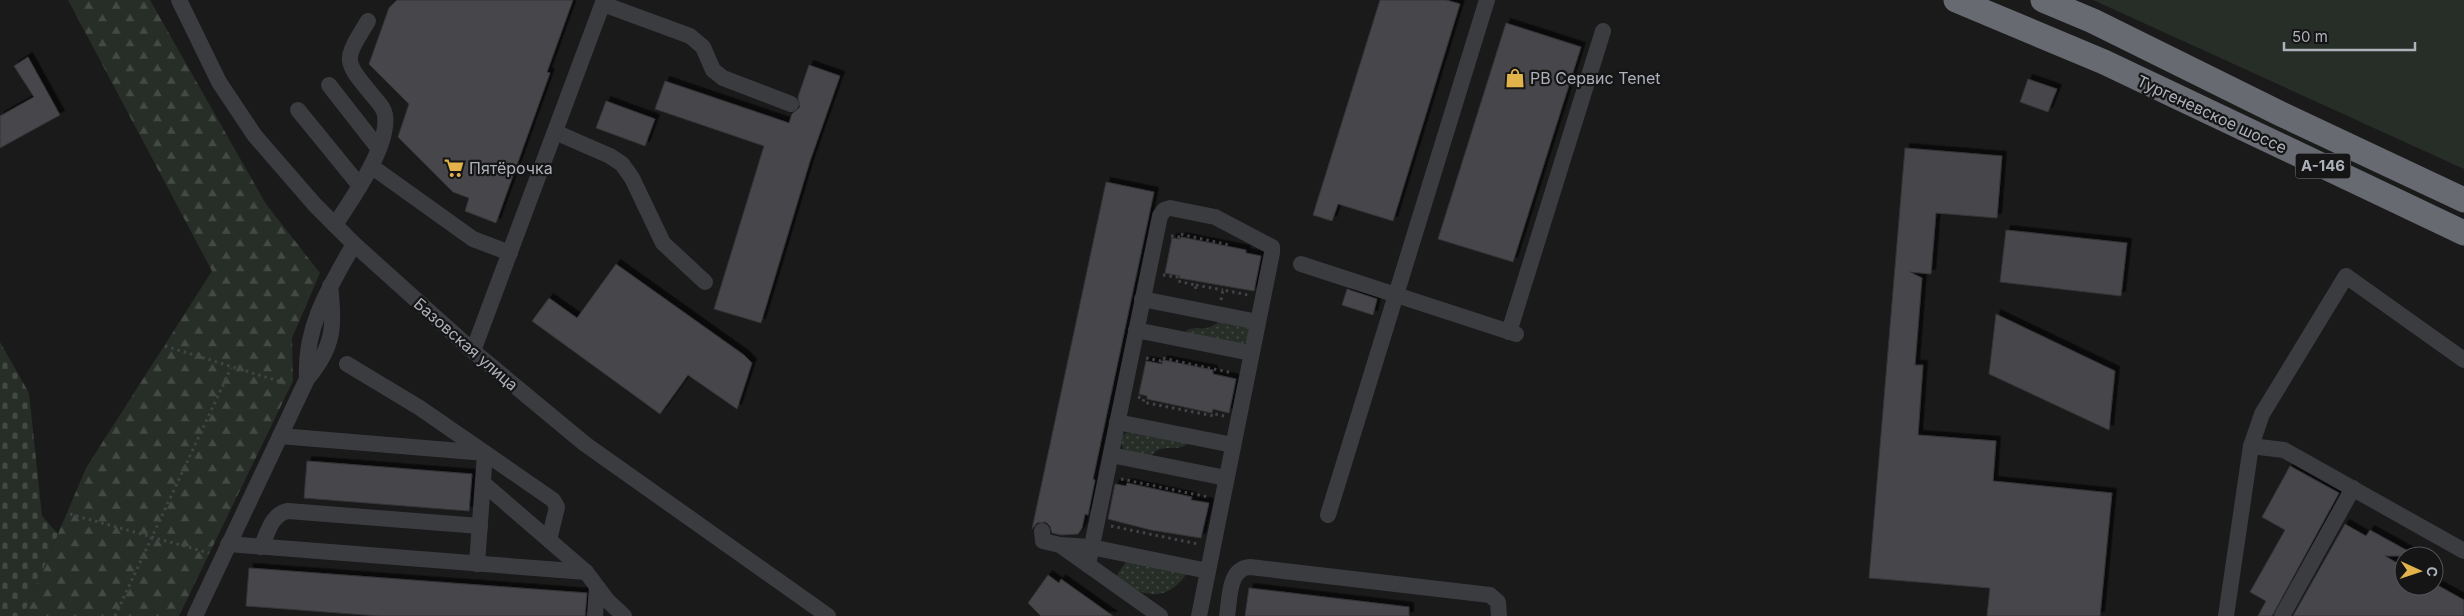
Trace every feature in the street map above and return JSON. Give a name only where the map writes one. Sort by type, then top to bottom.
[{"type":"highway","name":"Тургеневское шоссе","points":[[1956,0],[2104,62],[2464,233]]},
{"type":"highway","name":"Тургеневское шоссе","points":[[2043,0],[2094,21],[2281,114],[2464,200]]},
{"type":"street","name":"Базовская улица","points":[[179,0],[219,82],[255,136],[354,244],[473,351],[585,444],[828,616]]},
{"type":"street","points":[[1328,514],[1487,0]]},
{"type":"street","points":[[473,351],[603,2],[690,36],[703,47],[713,70],[722,78],[791,104]]},
{"type":"street","points":[[335,225],[371,166],[379,149],[385,125],[383,109],[350,68],[350,51],[368,21]]},
{"type":"street","points":[[1300,264],[1512,333],[1603,31]]},
{"type":"street","points":[[329,86],[379,149]]},
{"type":"street","points":[[298,110],[360,186]]},
{"type":"street","points":[[555,132],[610,156],[622,164],[632,178],[662,243],[705,282]]},
{"type":"street","points":[[371,166],[474,239],[510,253]]},
{"type":"street","points":[[1088,565],[1160,216],[1164,210],[1170,208],[1215,217],[1272,247],[1199,616]]},
{"type":"street","points":[[195,616],[305,384],[319,365],[329,346],[333,331],[334,312],[330,286],[354,244]]},
{"type":"street","points":[[2226,616],[2251,446],[2262,414],[2346,276],[2464,360]]},
{"type":"street","points":[[1142,299],[1258,322]]},
{"type":"street","points":[[1136,330],[1252,353]]},
{"type":"street","points":[[346,364],[413,404],[555,502],[556,510],[548,540]]},
{"type":"street","points":[[1117,422],[1233,446]]},
{"type":"street","points":[[280,436],[485,453]]},
{"type":"street","points":[[2251,446],[2284,450],[2464,551]]},
{"type":"street","points":[[477,564],[485,453]]},
{"type":"street","points":[[1111,455],[1226,478]]},
{"type":"street","points":[[483,483],[586,572],[624,616]]},
{"type":"street","points":[[2282,616],[2353,488]]},
{"type":"street","points":[[261,547],[273,519],[280,513],[288,511],[480,526]]},
{"type":"street","points":[[1042,531],[1043,541],[1060,545],[1092,547],[1208,571]]},
{"type":"street","points":[[1060,545],[1160,616]]},
{"type":"street","points":[[225,550],[261,547],[586,572]]},
{"type":"street","points":[[1228,616],[1237,570],[1250,566],[1490,595],[1498,602],[1499,616]]},
{"type":"street","points":[[595,616],[597,587]]},
{"type":"path","points":[[1165,234],[1180,237],[1180,234],[1239,247]]},
{"type":"path","points":[[1158,274],[1177,277],[1177,281],[1256,297]]},
{"type":"path","points":[[1193,301],[1196,285]]},
{"type":"path","points":[[1218,314],[1223,290]]},
{"type":"path","points":[[165,346],[231,368],[305,384]]},
{"type":"path","points":[[1141,357],[1161,361],[1162,358],[1240,375]]},
{"type":"path","points":[[116,616],[231,368]]},
{"type":"path","points":[[1133,396],[1144,398],[1143,402],[1214,416],[1215,414],[1232,417]]},
{"type":"path","points":[[1117,474],[1116,478],[1216,499]]},
{"type":"path","points":[[70,514],[152,537],[225,550]]},
{"type":"path","points":[[1106,525],[1206,545]]},
{"type":"green space","points":[[68,0],[150,0],[266,204],[320,273],[292,338],[293,381],[179,616],[23,616],[86,468],[212,271]]},
{"type":"green space","points":[[2093,0],[2464,0],[2464,169]]},
{"type":"green space","points":[[1220,320],[1248,327],[1251,332],[1248,341],[1244,344],[1184,333],[1188,330],[1215,325]]},
{"type":"green space","points":[[0,342],[29,393],[42,516],[58,534],[23,616],[0,616]]},
{"type":"green space","points":[[1127,432],[1189,442],[1185,446],[1160,449],[1150,457],[1124,450],[1121,443],[1123,435]]},
{"type":"green space","points":[[1127,560],[1188,572],[1171,589],[1162,593],[1144,593],[1115,578]]},
{"type":"building","points":[[397,0],[573,0],[547,72],[550,73],[496,223],[465,211],[469,198],[453,192],[398,137],[409,104],[369,64],[389,8]]},
{"type":"building","points":[[1380,0],[1446,0],[1460,4],[1393,221],[1338,204],[1332,221],[1313,215]]},
{"type":"building","points":[[1506,23],[1581,47],[1513,262],[1438,239]]},
{"type":"building","points":[[28,57],[60,115],[0,148],[0,116],[34,97],[14,66]]},
{"type":"building","points":[[809,65],[840,76],[810,161],[761,323],[714,309],[764,146],[655,109],[665,81],[789,123],[792,114],[800,107],[798,97]]},
{"type":"building","points":[[2028,79],[2057,89],[2048,112],[2020,102]]},
{"type":"building","points":[[606,101],[655,119],[645,146],[596,128]]},
{"type":"building","points":[[1905,148],[2002,156],[1997,218],[1936,213],[1931,274],[1910,272],[1922,278],[1915,365],[1923,365],[1918,435],[1996,441],[1993,481],[2112,493],[2100,616],[1987,616],[1990,588],[1869,578]]},
{"type":"building","points":[[1106,182],[1154,192],[1093,479],[1095,480],[1088,515],[1085,514],[1082,528],[1078,534],[1061,535],[1052,533],[1050,526],[1046,522],[1037,523],[1032,529]]},
{"type":"building","points":[[2006,230],[2127,243],[2121,296],[2000,282]]},
{"type":"building","points":[[1181,237],[1246,250],[1246,253],[1261,256],[1254,291],[1179,278],[1180,276],[1165,273],[1172,238],[1180,239]]},
{"type":"building","points":[[616,264],[744,355],[752,363],[737,409],[688,375],[660,414],[532,321],[549,298],[577,318]]},
{"type":"building","points":[[1347,289],[1377,299],[1373,315],[1342,305]]},
{"type":"building","points":[[1996,314],[2115,371],[2109,430],[1989,374]]},
{"type":"building","points":[[1163,360],[1213,370],[1213,374],[1236,379],[1229,413],[1213,409],[1212,413],[1147,399],[1147,396],[1139,394],[1146,361],[1162,364]]},
{"type":"building","points":[[307,461],[472,474],[469,511],[304,498]]},
{"type":"building","points":[[2290,466],[2339,493],[2272,616],[2258,616],[2266,601],[2250,592],[2285,530],[2262,517]]},
{"type":"building","points":[[1127,483],[1192,497],[1191,500],[1209,503],[1201,538],[1151,530],[1108,519],[1115,484],[1126,486]]},
{"type":"building","points":[[2345,524],[2366,536],[2370,530],[2399,546],[2394,546],[2394,556],[2385,556],[2394,561],[2394,596],[2444,596],[2444,589],[2464,600],[2464,616],[2293,616]]},
{"type":"building","points":[[249,568],[587,593],[585,616],[379,616],[246,606]]},
{"type":"building","points":[[1048,575],[1059,583],[1061,579],[1113,616],[1041,616],[1028,603]]},
{"type":"building","points":[[1249,588],[1409,607],[1409,616],[1245,616]]},
{"type":"place","name":"PB Сервис Tenet","points":[[1515,78]]},
{"type":"place","name":"Пятёрочка","points":[[454,168]]}]
